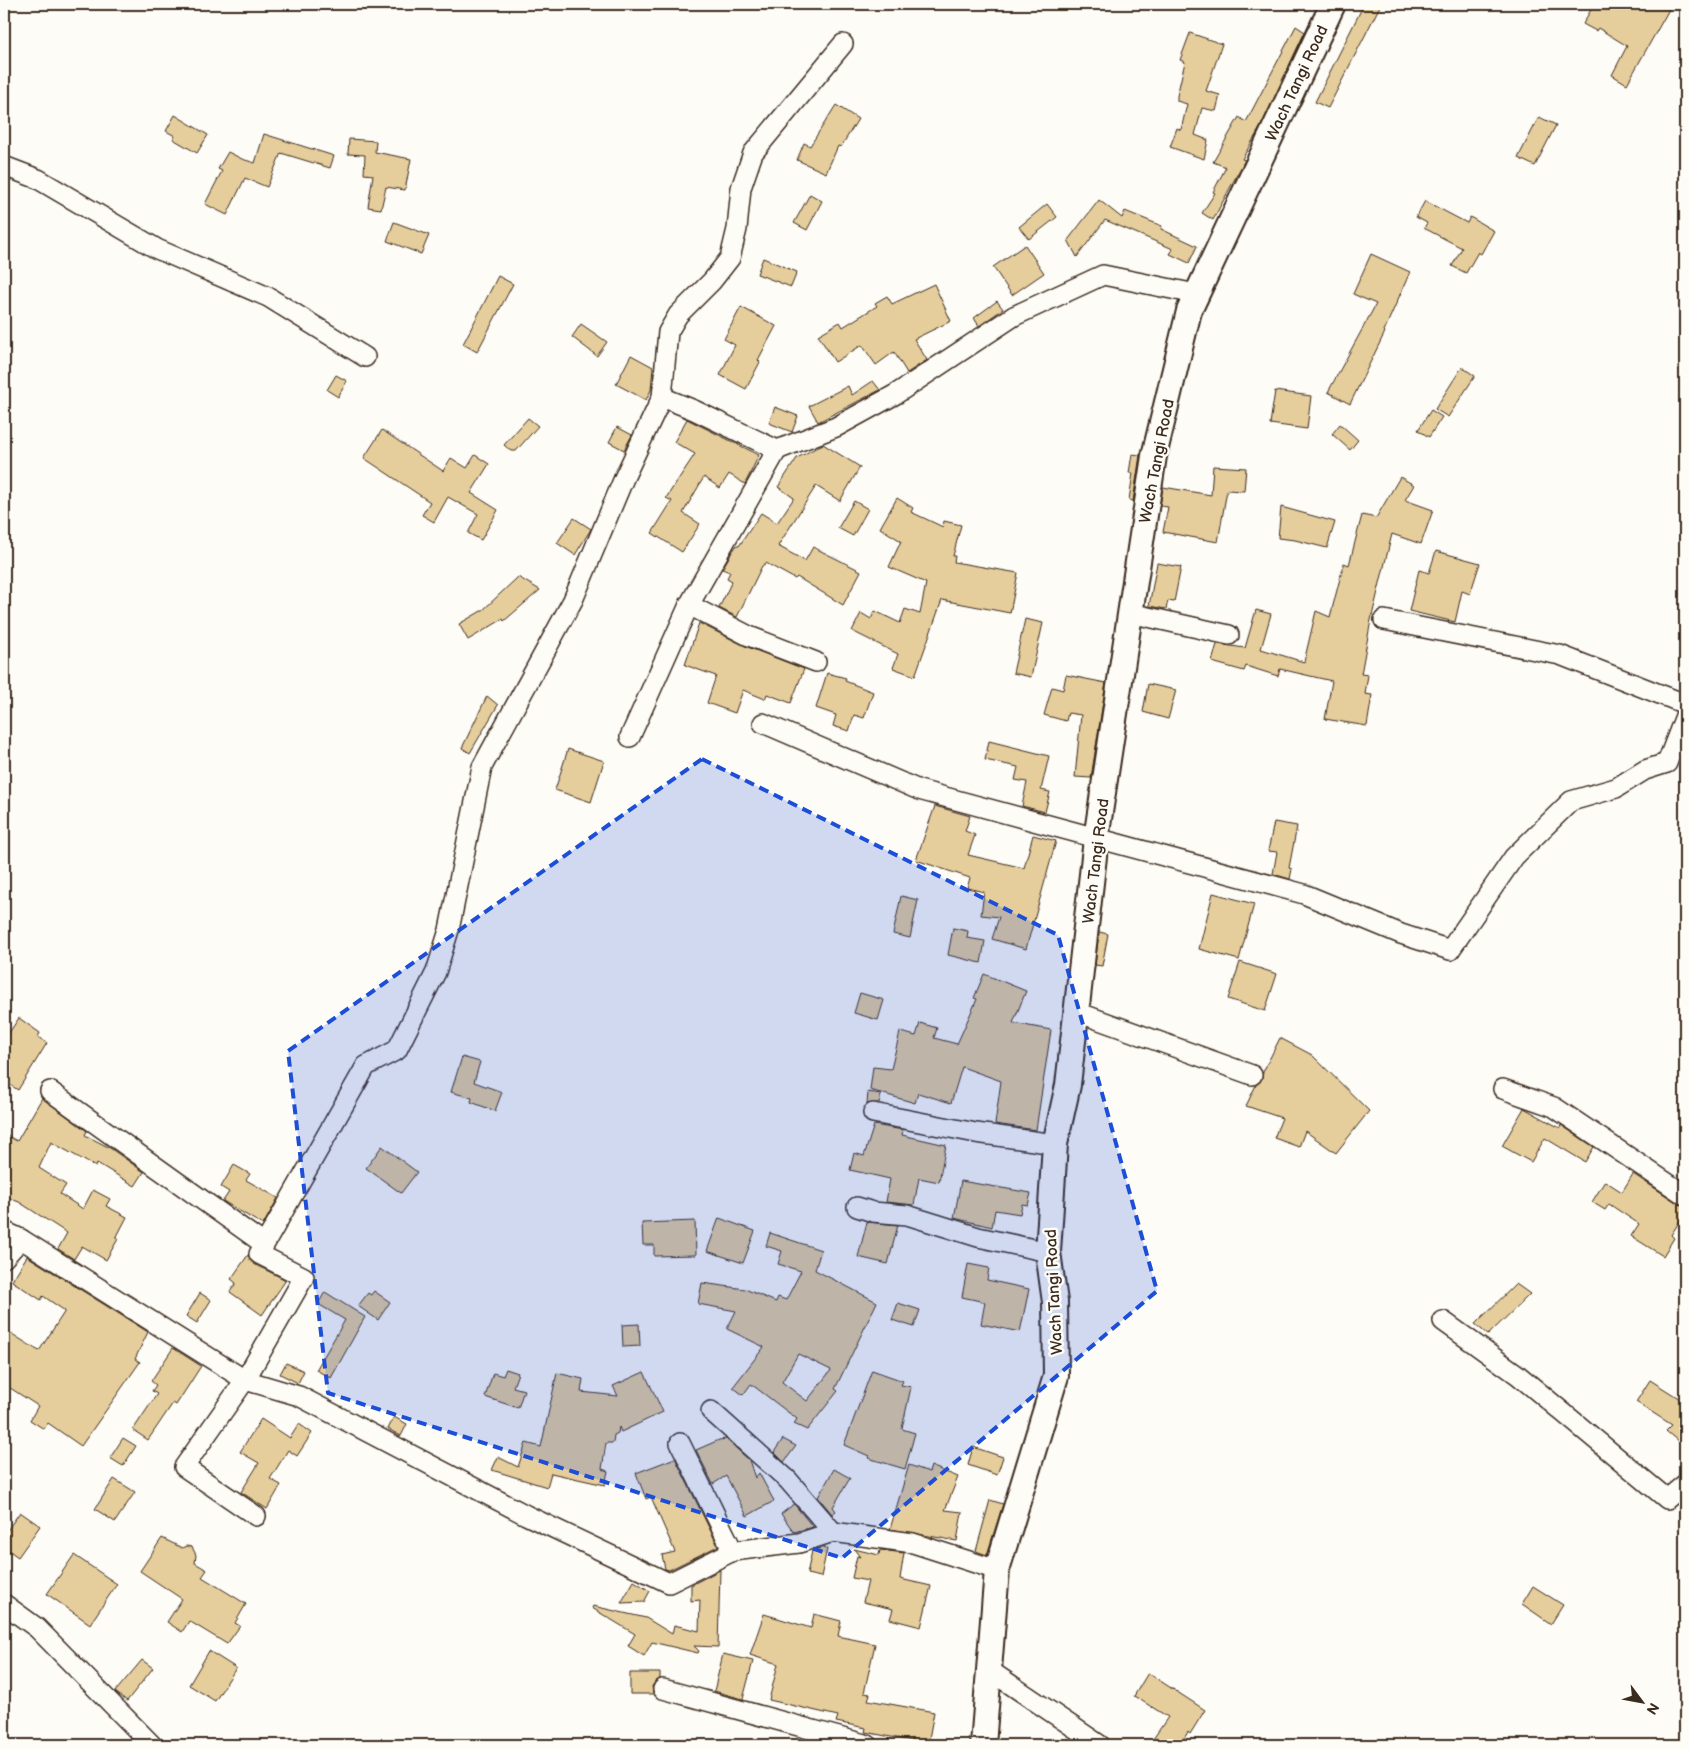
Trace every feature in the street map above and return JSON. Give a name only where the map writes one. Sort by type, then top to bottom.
[{"type":"main road","name":"Wach Tangi Road","points":[[983,1745],[997,1570],[1056,1376],[1055,1302],[1048,1252],[1055,1144],[1068,1085],[1096,839],[1154,456],[1189,311],[1333,4]]},
{"type":"street","points":[[256,1516],[184,1467],[246,1380],[304,1277],[258,1254],[366,1066],[397,1050],[436,972],[449,930],[482,767],[573,600],[624,478],[662,397],[668,332],[678,315],[712,281],[730,258],[737,229],[741,188],[753,154],[843,44]]},
{"type":"street","points":[[4,166],[38,179],[157,249],[268,297],[365,357]]},
{"type":"street","points":[[630,737],[689,605],[777,450],[836,427],[896,394],[1014,316],[1103,275],[1196,294]]},
{"type":"street","points":[[662,397],[694,410],[777,450]]},
{"type":"street","points":[[689,605],[749,636],[816,662]]},
{"type":"street","points":[[1130,613],[1229,635]]},
{"type":"street","points":[[1384,620],[1560,655],[1685,704]]},
{"type":"street","points":[[763,723],[919,790],[1304,894],[1401,934],[1450,950],[1514,857],[1570,801],[1616,788],[1645,770],[1667,763],[1685,716]]},
{"type":"street","points":[[1077,1012],[1252,1076]]},
{"type":"street","points":[[1503,1089],[1554,1107],[1685,1195]]},
{"type":"street","points":[[50,1090],[264,1244]]},
{"type":"street","points":[[873,1113],[976,1133],[1055,1144]]},
{"type":"street","points":[[857,1207],[873,1212],[907,1215],[978,1238],[1048,1252]]},
{"type":"street","points":[[4,1231],[21,1239],[246,1380],[299,1396],[526,1515],[669,1583],[732,1551],[799,1543],[833,1532],[913,1543],[997,1570]]},
{"type":"street","points":[[4,1258],[21,1239]]},
{"type":"street","points":[[1443,1321],[1518,1375],[1667,1499],[1685,1484]]},
{"type":"street","points":[[711,1411],[788,1480],[833,1532]]},
{"type":"street","points":[[680,1443],[732,1551]]},
{"type":"street","points":[[4,1604],[37,1628],[152,1745]]},
{"type":"street","points":[[989,1670],[1100,1745]]},
{"type":"street","points":[[663,1688],[868,1745]]},
{"type":"highlighted area","points":[[702,759],[1058,935],[1157,1291],[842,1558],[328,1393],[288,1051]]},
{"type":"building","points":[[1364,4],[1381,4],[1328,108],[1315,102]]},
{"type":"building","points":[[1594,4],[1672,4],[1627,84],[1612,75],[1627,46],[1598,28],[1596,31],[1583,24]]},
{"type":"building","points":[[1296,26],[1305,32],[1260,128],[1242,159],[1245,160],[1213,220],[1202,213],[1215,193],[1213,192],[1226,167],[1213,162],[1239,117],[1246,122]]},
{"type":"building","points":[[1190,33],[1222,44],[1206,91],[1220,95],[1216,111],[1202,108],[1195,135],[1208,140],[1204,159],[1170,147],[1177,128],[1181,130],[1187,104],[1177,101],[1177,96],[1185,62],[1180,60]]},
{"type":"building","points":[[836,105],[858,119],[841,147],[838,146],[826,173],[797,160],[804,143],[810,146]]},
{"type":"building","points":[[175,115],[208,135],[197,153],[173,139],[175,136],[166,131]]},
{"type":"building","points":[[1539,117],[1556,125],[1535,166],[1518,158]]},
{"type":"building","points":[[264,134],[334,156],[330,168],[281,153],[267,187],[245,178],[227,215],[205,204],[222,171],[218,169],[228,152],[255,163]]},
{"type":"building","points":[[349,139],[376,141],[375,152],[411,159],[405,190],[386,187],[381,209],[368,207],[373,175],[364,174],[365,155],[348,154]]},
{"type":"building","points":[[810,194],[822,201],[807,230],[794,223]]},
{"type":"building","points":[[1099,200],[1122,218],[1125,211],[1162,226],[1161,229],[1197,246],[1189,263],[1170,254],[1173,249],[1105,220],[1077,257],[1068,240]]},
{"type":"building","points":[[1425,201],[1467,223],[1470,217],[1494,231],[1481,254],[1478,252],[1466,273],[1452,266],[1462,248],[1424,228],[1427,223],[1416,217]]},
{"type":"building","points":[[1047,204],[1057,217],[1029,239],[1019,227]]},
{"type":"building","points":[[394,222],[429,235],[421,254],[387,241]]},
{"type":"building","points":[[1025,245],[1044,273],[1012,295],[993,267]]},
{"type":"building","points":[[1371,254],[1410,272],[1385,332],[1350,404],[1328,392],[1376,304],[1353,294]]},
{"type":"building","points":[[763,258],[797,272],[791,287],[757,274]]},
{"type":"building","points":[[498,276],[513,284],[477,352],[463,344]]},
{"type":"building","points":[[934,284],[951,321],[914,339],[927,360],[907,373],[894,352],[876,365],[862,345],[835,362],[818,335],[840,322],[843,327],[877,306],[875,303],[887,296],[892,304]]},
{"type":"building","points":[[997,301],[1003,309],[979,326],[974,318]]},
{"type":"building","points":[[741,307],[776,326],[758,360],[760,362],[746,389],[720,375],[735,345],[724,339]]},
{"type":"building","points":[[581,324],[607,342],[597,356],[572,337]]},
{"type":"building","points":[[631,355],[653,367],[651,390],[646,400],[616,384]]},
{"type":"building","points":[[1462,367],[1475,376],[1448,417],[1435,409]]},
{"type":"building","points":[[336,375],[347,381],[338,397],[327,390]]},
{"type":"building","points":[[873,381],[880,390],[818,422],[809,406],[848,386],[852,395]]},
{"type":"building","points":[[1275,391],[1311,396],[1307,429],[1270,424]]},
{"type":"building","points":[[775,407],[798,416],[792,432],[769,423]]},
{"type":"building","points":[[1431,410],[1442,417],[1429,437],[1418,430]]},
{"type":"building","points":[[528,418],[538,426],[516,451],[511,451],[504,445]]},
{"type":"building","points":[[687,419],[759,455],[745,484],[729,474],[720,488],[704,477],[683,513],[700,524],[682,552],[652,533],[672,501],[666,498],[695,454],[674,442]]},
{"type":"building","points":[[1340,424],[1358,440],[1350,450],[1332,434]]},
{"type":"building","points":[[617,427],[632,435],[624,450],[609,442]]},
{"type":"building","points":[[382,430],[443,471],[451,458],[467,468],[475,455],[489,464],[471,493],[498,510],[481,540],[468,533],[478,514],[448,497],[434,522],[422,515],[430,502],[364,458]]},
{"type":"building","points":[[823,444],[860,467],[840,501],[816,486],[778,546],[805,561],[813,547],[861,571],[843,605],[797,577],[795,579],[766,563],[762,566],[737,617],[719,608],[732,581],[727,578],[730,572],[722,569],[732,552],[737,545],[739,546],[761,513],[777,523],[794,498],[778,487],[797,458]]},
{"type":"building","points":[[1132,454],[1140,455],[1133,501],[1129,500],[1133,473],[1129,473]]},
{"type":"building","points":[[1213,466],[1246,468],[1244,491],[1227,490],[1218,542],[1163,532],[1168,507],[1160,506],[1163,487],[1211,495]]},
{"type":"building","points":[[1400,477],[1414,485],[1405,500],[1433,510],[1421,544],[1392,534],[1371,620],[1361,674],[1368,675],[1365,694],[1372,695],[1367,726],[1325,719],[1332,681],[1280,669],[1278,676],[1246,666],[1244,671],[1212,662],[1217,644],[1245,648],[1256,610],[1271,614],[1261,649],[1304,662],[1316,611],[1330,617],[1344,563],[1349,565],[1362,515],[1376,518]]},
{"type":"building","points":[[897,498],[913,508],[911,512],[943,527],[944,521],[961,525],[953,556],[955,556],[954,562],[1018,573],[1010,613],[942,600],[915,676],[893,668],[898,654],[852,631],[861,613],[871,619],[875,611],[900,623],[905,609],[920,614],[926,583],[889,567],[901,541],[880,528]]},
{"type":"building","points":[[854,501],[868,509],[853,536],[838,528]]},
{"type":"building","points":[[1281,507],[1335,522],[1327,548],[1278,538]]},
{"type":"building","points":[[574,518],[591,529],[575,555],[557,543]]},
{"type":"building","points":[[1436,551],[1480,563],[1470,594],[1462,591],[1455,622],[1409,611],[1419,570],[1429,573]]},
{"type":"building","points":[[1157,563],[1181,567],[1174,602],[1168,601],[1166,609],[1149,606]]},
{"type":"building","points":[[518,577],[540,590],[504,621],[503,619],[468,640],[459,624],[483,610]]},
{"type":"building","points":[[1025,619],[1043,623],[1031,677],[1013,673]]},
{"type":"building","points":[[699,623],[745,646],[804,669],[791,703],[767,694],[765,699],[743,690],[735,713],[707,703],[716,676],[685,665]]},
{"type":"building","points":[[827,673],[846,678],[845,681],[873,692],[864,718],[854,715],[849,731],[833,726],[836,715],[816,708]]},
{"type":"building","points":[[1066,675],[1106,683],[1091,778],[1075,777],[1081,715],[1068,713],[1066,721],[1044,715],[1052,687],[1063,690]]},
{"type":"building","points":[[1148,684],[1176,690],[1168,719],[1143,712]]},
{"type":"building","points":[[487,696],[498,705],[470,753],[462,748]]},
{"type":"building","points":[[989,741],[1049,756],[1041,790],[1050,792],[1045,812],[1022,806],[1027,782],[1015,780],[1018,767],[985,760]]},
{"type":"building","points":[[568,749],[604,761],[591,802],[555,790]]},
{"type":"building","points":[[935,806],[970,816],[965,831],[975,835],[968,855],[1024,868],[1033,835],[1056,841],[1026,949],[992,939],[999,917],[981,915],[984,892],[967,888],[970,878],[916,860]]},
{"type":"building","points":[[1274,822],[1297,826],[1289,868],[1292,869],[1290,879],[1273,874],[1277,852],[1268,851]]},
{"type":"building","points":[[1213,893],[1254,904],[1239,960],[1199,949]]},
{"type":"building","points":[[901,896],[918,900],[910,938],[893,934]]},
{"type":"building","points":[[953,928],[968,931],[967,938],[985,941],[981,963],[948,955]]},
{"type":"building","points":[[1099,932],[1108,934],[1102,966],[1095,965]]},
{"type":"building","points":[[1240,962],[1277,974],[1265,1011],[1228,999]]},
{"type":"building","points":[[984,974],[1026,991],[1013,1023],[1051,1030],[1036,1130],[995,1124],[1001,1081],[962,1067],[951,1103],[918,1093],[915,1103],[870,1090],[873,1067],[891,1069],[900,1032],[916,1036],[920,1023],[937,1028],[934,1038],[957,1044],[977,999],[974,998]]},
{"type":"building","points":[[860,993],[884,1000],[878,1020],[854,1013]]},
{"type":"building","points":[[19,1018],[40,1033],[38,1037],[47,1043],[18,1090],[4,1081],[4,1040]]},
{"type":"building","points":[[1280,1038],[1312,1055],[1369,1111],[1336,1153],[1305,1131],[1299,1147],[1274,1138],[1282,1118],[1246,1106],[1256,1085],[1262,1079],[1263,1072]]},
{"type":"building","points":[[462,1057],[480,1062],[474,1082],[502,1092],[495,1111],[471,1102],[472,1098],[451,1092]]},
{"type":"building","points":[[868,1092],[881,1094],[879,1103],[867,1104]]},
{"type":"building","points":[[42,1098],[87,1131],[85,1135],[110,1148],[144,1172],[135,1186],[97,1163],[96,1167],[51,1142],[39,1168],[66,1185],[60,1194],[83,1209],[93,1190],[110,1199],[106,1206],[127,1217],[116,1238],[118,1239],[106,1260],[82,1246],[74,1259],[58,1249],[67,1233],[19,1202],[4,1196],[4,1134],[17,1141]]},
{"type":"building","points":[[1524,1108],[1560,1128],[1561,1125],[1594,1147],[1585,1162],[1545,1138],[1531,1162],[1502,1146]]},
{"type":"building","points":[[874,1125],[903,1130],[902,1135],[946,1145],[939,1182],[919,1178],[914,1205],[886,1202],[890,1179],[850,1170],[854,1153],[864,1156]]},
{"type":"building","points":[[382,1146],[417,1172],[401,1193],[366,1168]]},
{"type":"building","points":[[234,1165],[250,1174],[246,1180],[278,1198],[263,1225],[223,1201],[229,1192],[221,1187]]},
{"type":"building","points":[[1633,1174],[1685,1206],[1685,1213],[1671,1235],[1674,1238],[1663,1256],[1631,1236],[1639,1224],[1609,1204],[1605,1210],[1592,1202],[1605,1181],[1622,1192]]},
{"type":"building","points":[[961,1181],[1031,1193],[1028,1205],[1022,1204],[1020,1214],[995,1210],[992,1227],[954,1218]]},
{"type":"building","points":[[719,1218],[755,1231],[743,1263],[707,1251]]},
{"type":"building","points":[[695,1221],[696,1255],[654,1256],[654,1245],[643,1245],[642,1223]]},
{"type":"building","points":[[867,1222],[898,1225],[888,1264],[858,1257]]},
{"type":"building","points":[[770,1233],[821,1250],[815,1270],[877,1302],[835,1389],[838,1391],[807,1430],[794,1424],[797,1419],[751,1384],[743,1395],[733,1387],[764,1347],[727,1329],[736,1311],[698,1304],[702,1283],[745,1289],[776,1302],[778,1297],[786,1300],[801,1271],[778,1264],[782,1251],[766,1246]],"holes":[[[798,1354],[831,1370],[807,1401],[782,1382]]]},
{"type":"building","points":[[248,1255],[254,1264],[286,1280],[262,1315],[230,1292],[236,1283],[231,1279]]},
{"type":"building","points":[[27,1256],[148,1332],[135,1359],[140,1362],[81,1446],[48,1423],[44,1429],[30,1420],[38,1406],[4,1384],[4,1329],[39,1351],[65,1311],[43,1296],[41,1300],[12,1281]]},
{"type":"building","points":[[968,1264],[989,1268],[987,1280],[1029,1289],[1020,1332],[981,1324],[985,1302],[962,1297]]},
{"type":"building","points":[[1516,1284],[1530,1294],[1488,1335],[1475,1324]]},
{"type":"building","points":[[374,1291],[390,1302],[378,1320],[358,1306],[368,1293],[371,1295]]},
{"type":"building","points":[[325,1292],[365,1317],[331,1378],[316,1370],[345,1320],[318,1304]]},
{"type":"building","points":[[200,1293],[211,1300],[197,1323],[186,1316]]},
{"type":"building","points":[[898,1303],[920,1310],[914,1327],[892,1320]]},
{"type":"building","points":[[639,1324],[640,1346],[623,1347],[622,1325]]},
{"type":"building","points":[[173,1348],[201,1366],[176,1405],[173,1403],[148,1440],[133,1430],[157,1394],[152,1391],[156,1385],[151,1381]]},
{"type":"building","points":[[286,1363],[304,1371],[298,1383],[280,1374]]},
{"type":"building","points":[[506,1369],[518,1373],[513,1387],[524,1390],[518,1408],[485,1397],[493,1373],[503,1376]]},
{"type":"building","points":[[872,1370],[903,1381],[901,1385],[911,1387],[902,1429],[915,1433],[905,1469],[868,1458],[869,1456],[844,1445]]},
{"type":"building","points":[[644,1372],[663,1412],[621,1432],[619,1427],[618,1433],[614,1435],[613,1443],[606,1443],[602,1469],[608,1471],[605,1485],[551,1473],[547,1487],[492,1470],[498,1457],[518,1467],[526,1443],[541,1447],[557,1373],[583,1379],[581,1392],[618,1396],[613,1386]]},
{"type":"building","points":[[1650,1380],[1685,1402],[1685,1447],[1666,1431],[1672,1425],[1636,1402]]},
{"type":"building","points":[[394,1417],[407,1424],[401,1436],[388,1429]]},
{"type":"building","points":[[261,1419],[290,1438],[299,1424],[312,1433],[297,1456],[288,1450],[270,1479],[281,1485],[267,1509],[241,1492],[259,1463],[240,1452]]},
{"type":"building","points":[[123,1438],[136,1446],[123,1466],[110,1458]]},
{"type":"building","points":[[726,1439],[749,1460],[755,1478],[759,1473],[774,1501],[747,1516],[726,1476],[713,1484],[696,1450]]},
{"type":"building","points":[[783,1439],[796,1446],[784,1462],[774,1452]]},
{"type":"building","points":[[973,1447],[1003,1457],[997,1475],[968,1465]]},
{"type":"building","points":[[675,1458],[718,1546],[669,1570],[665,1569],[662,1555],[675,1552],[651,1497],[646,1499],[636,1473]]},
{"type":"building","points":[[909,1465],[929,1472],[931,1466],[958,1477],[945,1510],[962,1512],[957,1541],[890,1529]]},
{"type":"building","points":[[834,1469],[850,1478],[833,1507],[836,1511],[832,1514],[818,1497]]},
{"type":"building","points":[[114,1479],[135,1492],[115,1522],[95,1509]]},
{"type":"building","points":[[990,1500],[1003,1504],[987,1555],[976,1551]]},
{"type":"building","points":[[794,1504],[813,1527],[794,1532],[781,1514]]},
{"type":"building","points":[[20,1512],[40,1526],[18,1557],[4,1547],[4,1543],[9,1535],[6,1532]]},
{"type":"building","points":[[162,1538],[182,1548],[186,1546],[192,1547],[196,1555],[195,1563],[207,1570],[202,1577],[246,1604],[235,1623],[240,1626],[227,1644],[189,1621],[182,1632],[167,1622],[182,1599],[140,1571]]},
{"type":"building","points":[[821,1548],[827,1549],[821,1577],[807,1574],[812,1551]]},
{"type":"building","points":[[854,1549],[879,1555],[880,1550],[904,1553],[900,1579],[931,1586],[921,1627],[890,1619],[893,1609],[863,1602],[868,1581],[852,1578],[857,1556],[860,1557]]},
{"type":"building","points":[[74,1555],[117,1584],[90,1624],[47,1594]]},
{"type":"building","points":[[720,1570],[718,1647],[694,1646],[699,1651],[698,1653],[652,1642],[644,1656],[628,1646],[635,1634],[592,1608],[593,1606],[646,1618],[672,1634],[674,1625],[699,1631],[700,1600],[691,1601],[691,1585]]},
{"type":"building","points":[[634,1581],[650,1591],[644,1602],[621,1603]]},
{"type":"building","points":[[1533,1586],[1563,1605],[1551,1624],[1522,1604]]},
{"type":"building","points":[[764,1614],[811,1628],[814,1614],[841,1621],[838,1636],[875,1644],[864,1693],[870,1694],[868,1700],[934,1712],[928,1744],[865,1732],[866,1728],[836,1722],[838,1716],[769,1700],[778,1664],[750,1655]]},
{"type":"building","points":[[209,1651],[236,1668],[215,1701],[189,1685]]},
{"type":"building","points":[[723,1654],[753,1661],[743,1699],[714,1691]]},
{"type":"building","points":[[142,1660],[153,1668],[127,1701],[115,1692]]},
{"type":"building","points":[[630,1673],[660,1673],[660,1678],[652,1686],[653,1694],[630,1694]]},
{"type":"building","points":[[1148,1673],[1205,1710],[1190,1734],[1188,1732],[1180,1745],[1149,1745],[1168,1717],[1134,1696]]}]
